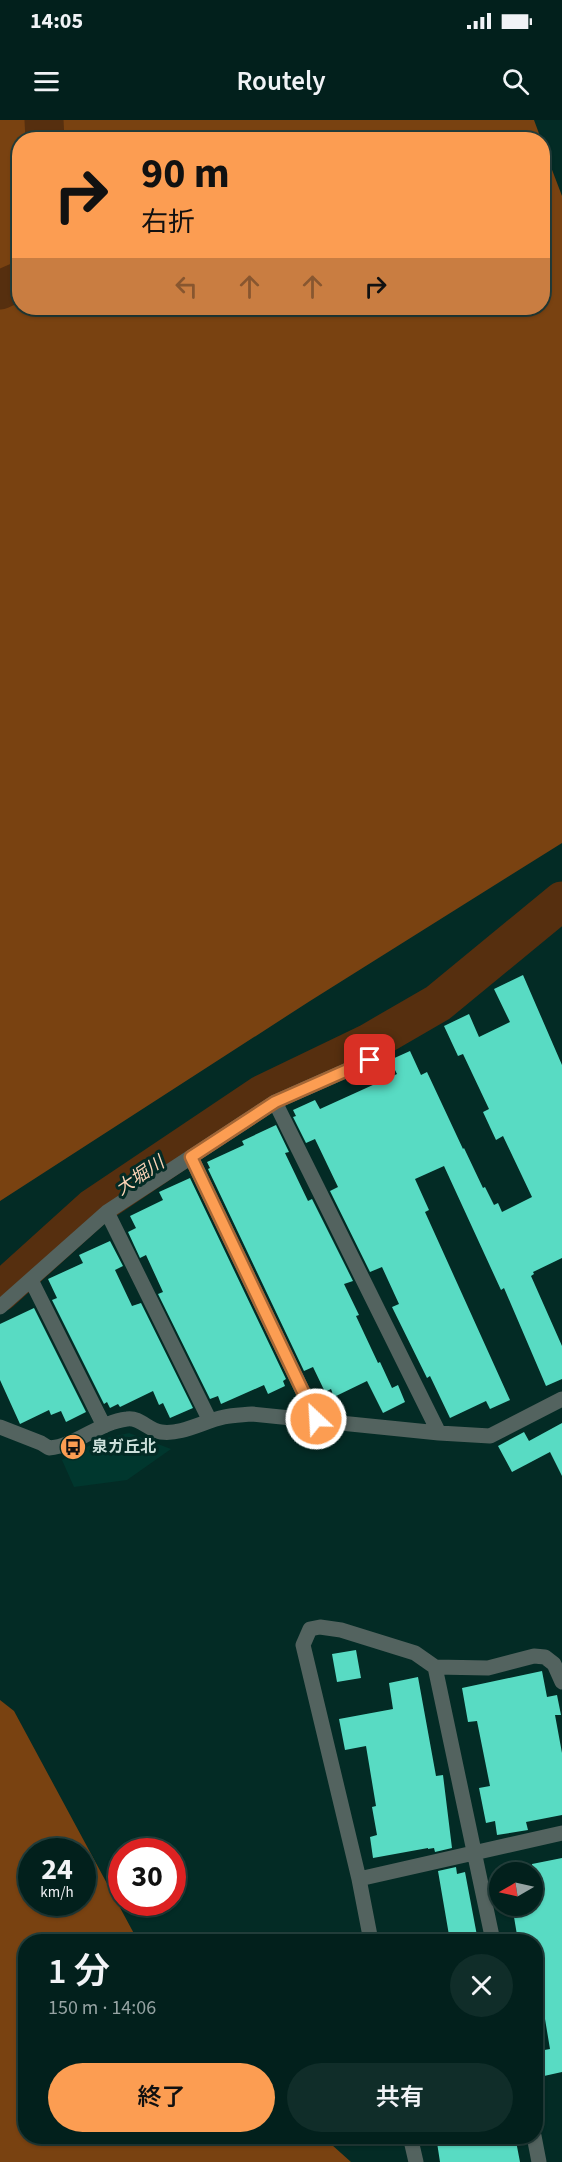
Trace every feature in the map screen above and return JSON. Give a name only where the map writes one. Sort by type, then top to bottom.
[{"type":"street","points":[[0,1307],[107,1212],[275,1102],[370,1060]]},
{"type":"street","points":[[275,1102],[439,1433]]},
{"type":"street","points":[[191,1157],[316,1419]]},
{"type":"street","points":[[107,1212],[210,1421]]},
{"type":"street","points":[[31,1280],[104,1426]]},
{"type":"street","points":[[0,1427],[49,1448],[63,1445],[104,1426],[128,1419],[137,1420],[160,1432],[173,1432],[226,1416],[252,1414],[490,1436],[562,1399]]},
{"type":"street","points":[[370,1934],[359,1879],[303,1645],[310,1629],[330,1627],[415,1653],[435,1667],[488,1668],[534,1656],[545,1657],[554,1664],[562,1682]]},
{"type":"street","points":[[435,1667],[492,1934]]},
{"type":"street","points":[[359,1879],[562,1833]]},
{"type":"street","points":[[412,2144],[416,2162]]},
{"type":"street","points":[[536,2144],[539,2162]]},
{"type":"shaded area","points":[[0,120],[534,120],[538,132],[12,132],[12,315],[550,315],[550,164],[562,196],[562,843],[310,1001],[0,1201]]},
{"type":"shaded area","points":[[129,1433],[171,1449],[127,1480],[74,1487],[62,1460],[102,1439]]},
{"type":"shaded area","points":[[0,1700],[14,1711],[82,1838],[18,1838],[18,1916],[96,1916],[96,1863],[108,1885],[108,1916],[125,1916],[134,1934],[18,1934],[18,2144],[331,2144],[351,2162],[0,2162]]},
{"type":"building","points":[[523,975],[562,1065],[562,1258],[533,1272],[531,1276],[562,1346],[562,1379],[546,1386],[504,1288],[501,1290],[444,1166],[415,1179],[429,1210],[425,1212],[510,1400],[490,1409],[486,1401],[450,1418],[430,1376],[427,1378],[392,1307],[399,1304],[382,1267],[370,1272],[330,1191],[338,1187],[315,1139],[306,1143],[293,1117],[296,1116],[293,1110],[315,1100],[320,1109],[397,1074],[390,1060],[410,1051],[421,1075],[427,1072],[463,1149],[494,1205],[498,1203],[502,1212],[532,1197],[503,1136],[496,1140],[483,1112],[489,1109],[463,1054],[458,1056],[444,1026],[469,1014],[479,1037],[510,1022],[494,989]]},
{"type":"building","points":[[276,1125],[289,1152],[285,1153],[308,1201],[312,1199],[353,1281],[344,1284],[359,1315],[356,1316],[392,1388],[398,1385],[405,1402],[383,1413],[367,1381],[334,1397],[331,1389],[325,1392],[313,1367],[304,1371],[208,1169],[210,1168],[207,1162],[244,1145],[242,1141]]},
{"type":"building","points":[[190,1178],[286,1379],[283,1381],[285,1386],[268,1394],[264,1385],[221,1404],[218,1396],[210,1399],[158,1294],[163,1292],[146,1255],[140,1258],[128,1232],[136,1228],[130,1216],[163,1200],[159,1192]]},
{"type":"building","points":[[110,1241],[123,1266],[115,1270],[132,1306],[141,1303],[193,1408],[170,1418],[163,1403],[159,1405],[153,1391],[120,1407],[118,1404],[110,1408],[107,1402],[104,1404],[52,1300],[57,1298],[48,1279],[83,1263],[79,1255]]},
{"type":"building","points":[[34,1308],[86,1412],[66,1422],[61,1411],[51,1415],[49,1410],[20,1424],[0,1380],[0,1324]]},
{"type":"building","points":[[562,1423],[562,1476],[550,1452],[512,1472],[498,1446],[524,1432],[529,1441]]},
{"type":"building","points":[[356,1650],[361,1678],[337,1682],[332,1654]]},
{"type":"building","points":[[542,1671],[547,1697],[557,1695],[561,1715],[555,1715],[562,1753],[562,1815],[526,1822],[528,1830],[497,1835],[495,1821],[486,1823],[479,1788],[490,1786],[477,1721],[468,1722],[462,1688]]},
{"type":"building","points":[[418,1677],[436,1776],[443,1775],[452,1848],[435,1852],[434,1848],[428,1848],[373,1858],[370,1837],[377,1835],[372,1807],[376,1806],[366,1746],[345,1750],[339,1719],[393,1709],[389,1683]]},
{"type":"building","points":[[562,1858],[562,2072],[544,2076],[543,2071],[543,2050],[550,2049],[543,2007],[543,1934],[517,1934],[514,1917],[543,1916],[542,1862]]},
{"type":"building","points":[[456,1867],[457,1874],[465,1872],[477,1934],[449,1934],[438,1871]]},
{"type":"building","points":[[437,2144],[517,2144],[520,2162],[440,2162]]},
{"type":"waterway","points":[[44,120],[45,132]]},
{"type":"waterway","points":[[0,290],[12,285]]},
{"type":"waterway","name":"大堀川","points":[[0,1292],[93,1208],[263,1094],[369,1043],[438,1003],[562,901]]},
{"type":"place","name":"泉ガ丘北","points":[[73,1447]]},
{"type":"route","points":[[316,1419],[191,1157],[275,1102],[370,1060]]}]
